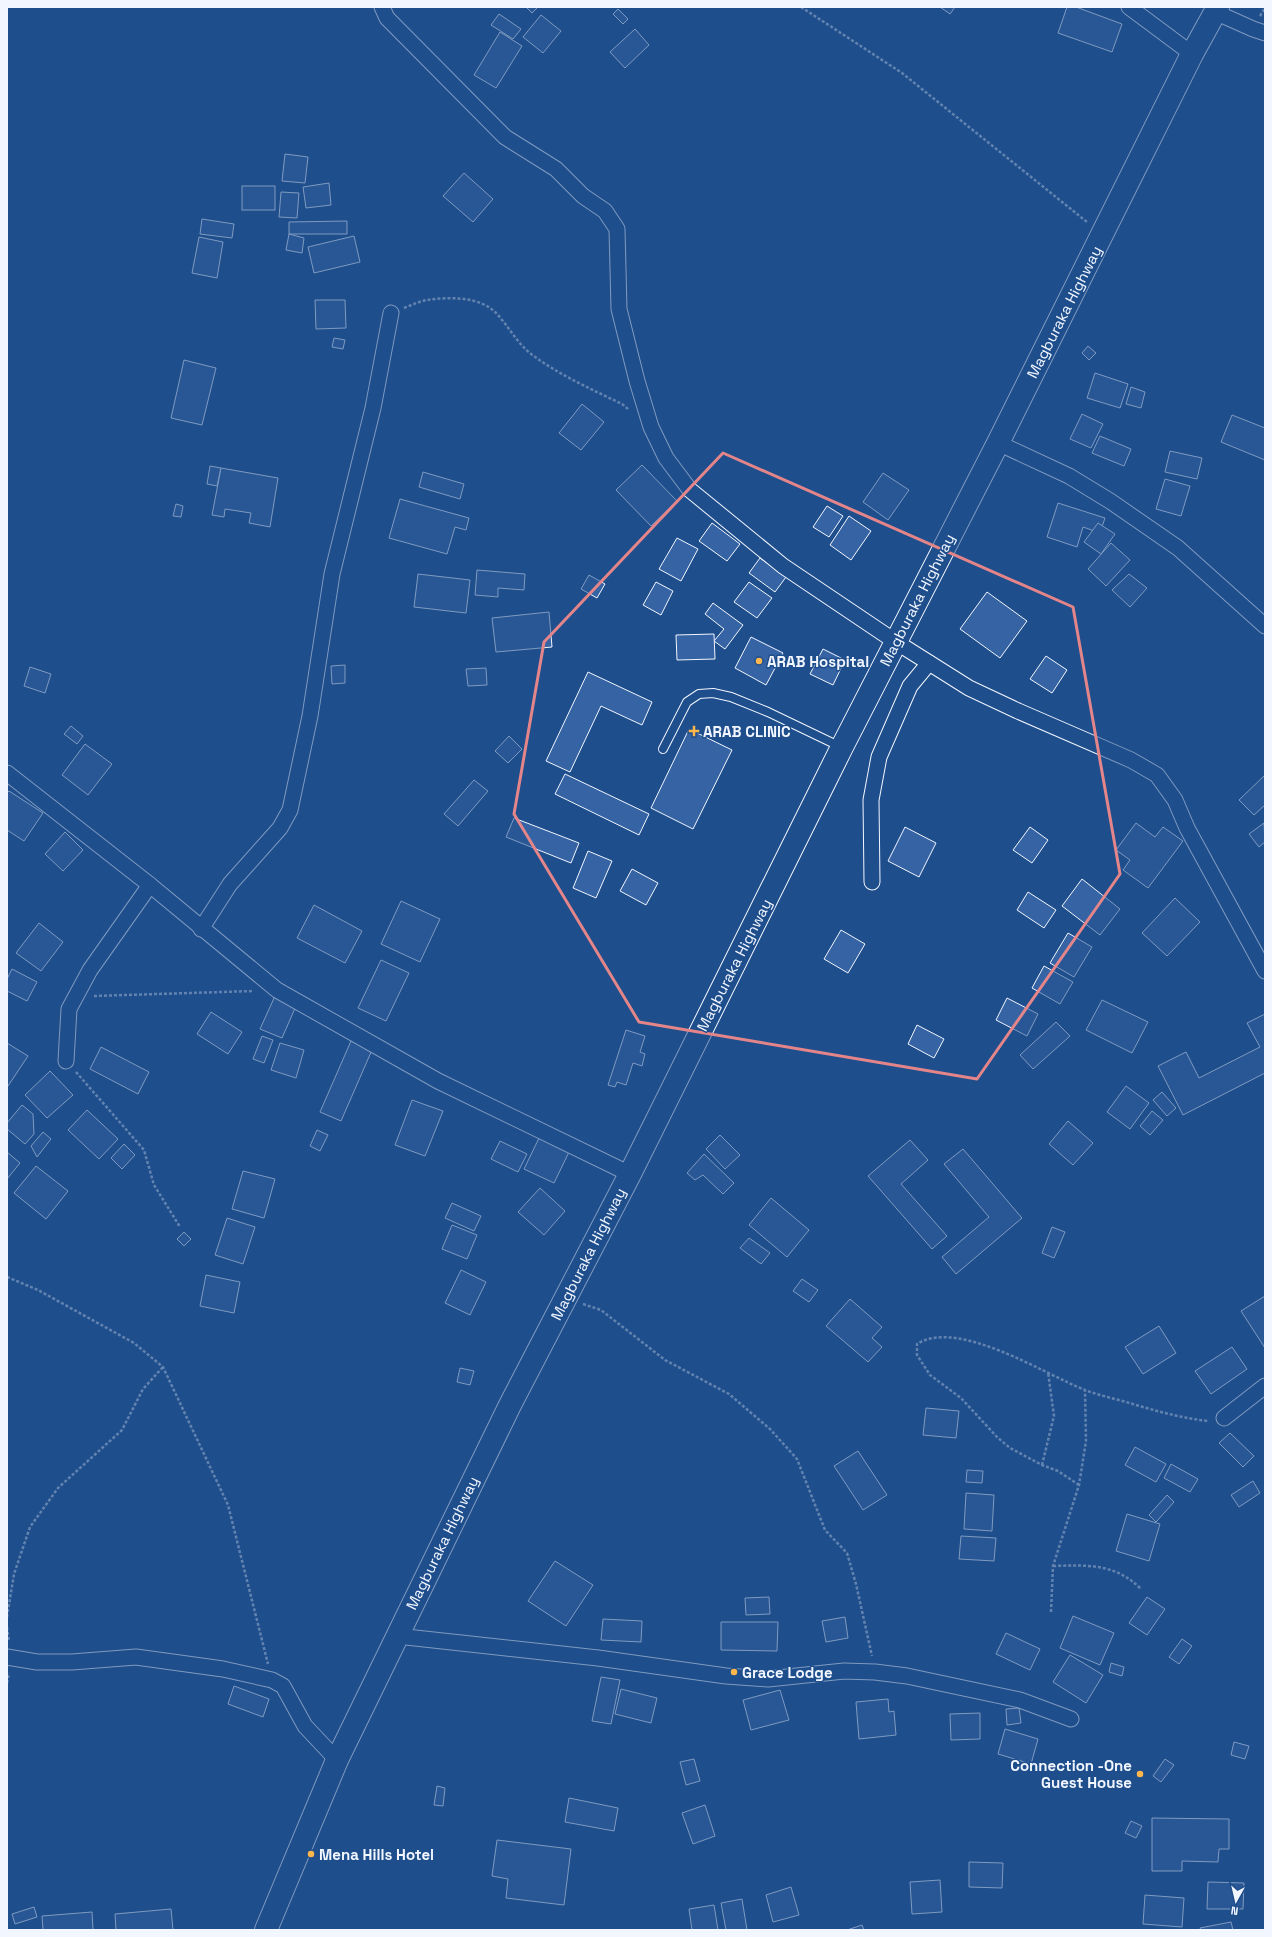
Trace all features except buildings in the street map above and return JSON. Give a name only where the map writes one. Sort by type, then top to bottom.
[{"type":"main road","name":"Magburaka Highway","points":[[266,1930],[337,1760],[510,1405],[630,1174],[842,747],[998,443],[1192,54],[1216,9]]},
{"type":"street","points":[[382,7],[387,18],[505,137],[556,169],[583,196],[605,211],[617,229],[619,309],[651,427],[666,458],[690,490],[783,566],[896,642],[969,688],[1131,760],[1157,775],[1175,800],[1187,828],[1265,971]]},
{"type":"street","points":[[1129,7],[1192,54]]},
{"type":"street","points":[[1216,9],[1253,29],[1265,33]]},
{"type":"street","points":[[202,929],[230,884],[280,828],[290,810],[310,716],[332,574],[371,416],[391,313]]},
{"type":"street","points":[[998,443],[1069,476],[1110,501],[1178,548],[1265,626]]},
{"type":"street","points":[[872,882],[871,800],[879,757],[910,686],[929,663]]},
{"type":"street","points":[[7,773],[150,885],[277,990],[438,1081],[630,1174]]},
{"type":"street","points":[[66,1061],[69,1009],[75,996],[90,970],[150,885]]},
{"type":"street","points":[[1224,1418],[1265,1386]]},
{"type":"street","points":[[397,1636],[598,1658],[726,1676],[768,1679],[844,1671],[875,1672],[907,1676],[1020,1700],[1071,1719]]},
{"type":"street","points":[[7,1657],[37,1662],[65,1662],[136,1657],[194,1664],[259,1676],[272,1680],[283,1686],[305,1726],[337,1760]]},
{"type":"lane","points":[[663,749],[688,702],[699,694],[713,693],[731,697],[768,712],[842,747]]},
{"type":"path","points":[[801,7],[902,73],[1103,235]]},
{"type":"path","points":[[391,313],[426,300],[461,298],[479,303],[494,312],[516,339],[530,353],[574,382],[622,404],[651,427]]},
{"type":"path","points":[[75,996],[277,990]]},
{"type":"path","points":[[66,1061],[111,1110],[144,1150],[154,1185],[180,1227]]},
{"type":"path","points":[[7,1277],[38,1290],[134,1343],[163,1368],[228,1505],[272,1680]]},
{"type":"path","points":[[565,1299],[602,1310],[665,1360],[729,1394],[770,1429],[797,1459],[825,1530],[847,1553],[856,1584],[875,1672]]},
{"type":"path","points":[[1079,1485],[1058,1471],[1042,1465],[1010,1448],[1001,1441],[961,1398],[930,1374],[917,1355],[917,1344],[927,1338],[958,1337],[1000,1351],[1085,1390],[1176,1417],[1208,1421],[1224,1418]]},
{"type":"path","points":[[7,1617],[14,1574],[30,1527],[58,1488],[122,1430],[143,1389],[163,1368]]},
{"type":"path","points":[[1042,1465],[1054,1416],[1048,1372]]},
{"type":"path","points":[[1051,1612],[1053,1566],[1079,1485],[1086,1441],[1085,1390]]},
{"type":"path","points":[[1053,1566],[1089,1565],[1106,1568],[1130,1578],[1141,1589]]},
{"type":"highlighted area","points":[[723,453],[1073,607],[1120,874],[977,1079],[639,1022],[514,814],[544,642]]},
{"type":"place","name":"ARAB Hospital","points":[[759,661]]},
{"type":"place","name":"ARAB CLINIC","points":[[694,731]]},
{"type":"place","name":"Grace Lodge","points":[[734,1672]]},
{"type":"place","name":"Connection -One Guest House","points":[[1140,1774]]},
{"type":"place","name":"Mena Hills Hotel","points":[[311,1854]]}]
